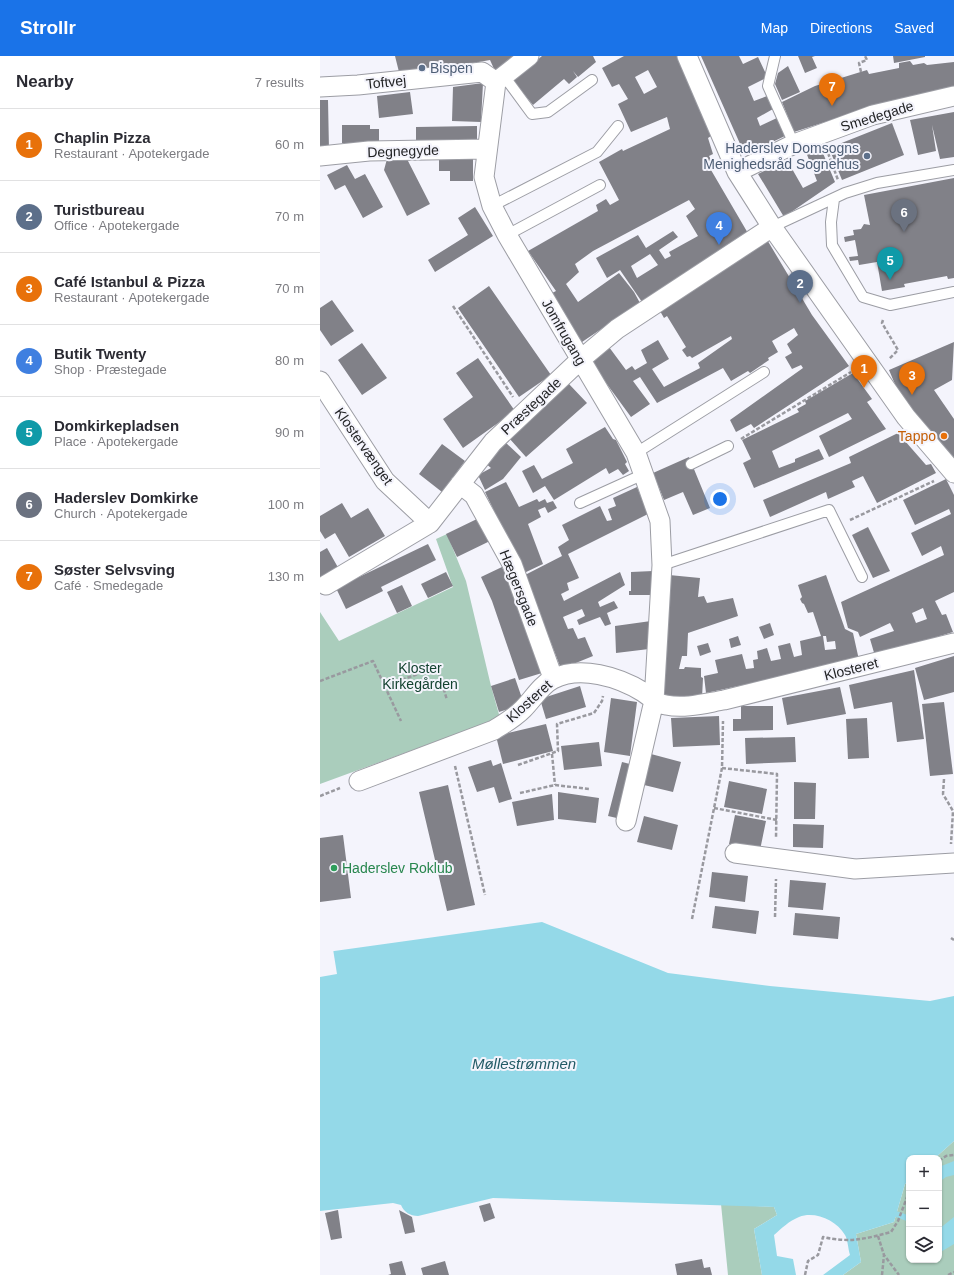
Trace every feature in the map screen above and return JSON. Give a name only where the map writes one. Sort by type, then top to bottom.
[{"type":"street","points":[[500,79],[529,56]]},
{"type":"street","points":[[687,56],[737,172],[772,227],[906,417],[954,473]]},
{"type":"street","name":"Toftvej","points":[[320,87],[482,72],[500,79]]},
{"type":"street","name":"Jomfrugang","points":[[500,79],[487,149],[484,176],[492,206],[507,235],[636,453],[649,479],[660,521],[662,565],[654,701]]},
{"type":"street","name":"Smedegade","points":[[737,172],[794,144],[873,115],[954,96]]},
{"type":"street","name":"Degnegyde","points":[[320,156],[369,151],[487,149]]},
{"type":"street","name":"Præstegade","points":[[326,585],[430,523],[493,442],[580,360],[617,329],[772,227]]},
{"type":"street","name":"Klostervænget","points":[[320,381],[385,481],[430,523]]},
{"type":"street","name":"Hægersgade","points":[[460,484],[474,495],[512,564],[553,678]]},
{"type":"street","name":"Klosteret","points":[[359,781],[494,730],[512,720],[545,684],[553,678],[574,673],[607,676],[643,692],[654,701],[667,706],[697,705],[724,700],[954,643]]},
{"type":"street","points":[[626,821],[654,701]]},
{"type":"street","points":[[735,853],[776,857],[854,869],[952,863]]},
{"type":"lane","points":[[775,56],[768,86],[794,144]]},
{"type":"lane","points":[[500,79],[532,114],[548,112],[592,80]]},
{"type":"lane","points":[[492,206],[597,152],[618,126]]},
{"type":"lane","points":[[772,227],[845,193],[876,183],[954,170]]},
{"type":"lane","points":[[507,235],[600,185]]},
{"type":"lane","points":[[834,199],[831,222],[832,245],[863,297],[890,305],[954,292]]},
{"type":"lane","points":[[636,453],[764,372]]},
{"type":"lane","points":[[691,464],[728,446]]},
{"type":"lane","points":[[580,503],[649,479]]},
{"type":"lane","points":[[662,565],[829,510],[862,577]]},
{"type":"path","points":[[861,72],[859,63],[866,60],[865,56]]},
{"type":"path","points":[[821,134],[840,184],[845,193]]},
{"type":"path","points":[[890,305],[882,323],[898,350],[891,358]]},
{"type":"path","points":[[453,306],[524,412]]},
{"type":"path","points":[[728,446],[866,362]]},
{"type":"path","points":[[837,526],[954,473]]},
{"type":"path","points":[[320,681],[373,662],[401,721]]},
{"type":"path","points":[[385,686],[437,667],[447,700]]},
{"type":"path","points":[[518,765],[558,751],[557,724],[594,713],[602,701],[607,676]]},
{"type":"path","points":[[692,920],[722,768],[724,700]]},
{"type":"path","points":[[450,746],[486,895]]},
{"type":"path","points":[[552,754],[555,785]]},
{"type":"path","points":[[722,768],[778,774],[775,917]]},
{"type":"path","points":[[944,779],[943,794],[953,811],[952,863]]},
{"type":"path","points":[[520,793],[555,785],[589,789]]},
{"type":"path","points":[[714,808],[777,820]]},
{"type":"path","points":[[942,1159],[946,1156],[954,1155]]},
{"type":"path","points":[[805,1275],[808,1261],[818,1255],[823,1237],[843,1241],[864,1240],[892,1232],[906,1200]]},
{"type":"path","points":[[878,1236],[884,1255],[899,1275]]},
{"type":"path","points":[[882,1275],[884,1255]]},
{"type":"path","points":[[948,1275],[954,1272]]},
{"type":"green space","name":"Kloster Kirkegården","points":[[447,534],[466,581],[500,718],[320,784],[320,612],[339,641],[453,587],[436,539]]},
{"type":"green space","points":[[954,1141],[954,1275],[843,1275],[861,1262],[856,1234],[894,1222],[906,1183],[906,1263],[942,1263],[942,1155],[938,1155]]},
{"type":"green space","points":[[721,1204],[774,1207],[777,1215],[754,1229],[762,1275],[728,1275]]},
{"type":"water","name":"Møllestrømmen","points":[[542,922],[668,973],[770,986],[930,1001],[954,996],[954,1141],[938,1155],[906,1155],[906,1183],[894,1222],[856,1234],[861,1262],[843,1275],[823,1275],[850,1255],[845,1235],[836,1225],[825,1218],[805,1215],[795,1219],[774,1235],[777,1256],[793,1259],[796,1275],[762,1275],[754,1229],[777,1215],[774,1207],[493,1198],[418,1216],[408,1213],[401,1205],[393,1203],[320,1211],[320,953]]},
{"type":"water","points":[[954,1161],[954,1175],[942,1180],[942,1166]]},
{"type":"water","points":[[954,1217],[954,1244],[942,1251],[942,1227]]},
{"type":"pier","points":[[333,949],[337,974],[320,977],[320,951]]},
{"type":"building","name":"Bispen","points":[[395,56],[521,56],[495,71],[490,60],[400,76]]},
{"type":"building","points":[[542,56],[593,56],[596,62],[578,77],[573,71],[577,77],[569,84],[564,79],[533,105],[513,81]]},
{"type":"building","points":[[624,56],[679,56],[711,136],[708,138],[713,154],[709,156],[715,167],[711,170],[749,235],[642,302],[620,270],[607,278],[596,258],[638,235],[646,248],[673,231],[678,237],[659,250],[665,259],[671,256],[669,252],[698,236],[686,216],[695,209],[689,200],[593,251],[575,264],[579,272],[566,284],[578,302],[619,273],[634,292],[640,303],[582,342],[550,294],[556,291],[528,251],[598,211],[596,205],[606,199],[610,205],[619,200],[599,162],[622,149],[623,151],[670,129],[667,117],[631,132],[618,104],[628,99],[619,84],[612,87],[602,68]],"holes":[[[648,70],[657,87],[644,94],[635,77]],[[650,254],[658,265],[637,278],[631,266]]]},
{"type":"building","points":[[701,56],[739,56],[743,64],[758,57],[766,74],[764,79],[748,87],[754,101],[767,96],[773,109],[757,118],[760,126],[779,117],[787,135],[745,155]]},
{"type":"building","points":[[798,56],[815,56],[812,57],[817,68],[805,73]]},
{"type":"building","points":[[893,56],[925,56],[925,57],[894,63]]},
{"type":"building","points":[[910,61],[913,65],[954,62],[954,88],[878,105],[794,132],[782,102],[815,86],[867,70],[869,74],[899,68],[899,63]]},
{"type":"building","points":[[788,66],[800,92],[782,100],[775,84],[778,73]]},
{"type":"building","points":[[483,83],[481,122],[452,121],[453,87]]},
{"type":"building","points":[[410,92],[413,114],[379,118],[377,96]]},
{"type":"building","points":[[320,100],[328,100],[329,150],[320,150]]},
{"type":"building","points":[[954,112],[954,157],[940,159],[932,125],[936,151],[918,155],[910,120]]},
{"type":"building","points":[[892,123],[904,155],[842,180],[829,148]]},
{"type":"building","points":[[342,125],[370,125],[370,129],[379,129],[379,144],[342,143]]},
{"type":"building","points":[[477,126],[477,146],[416,146],[416,127]]},
{"type":"building","points":[[820,146],[835,182],[784,217],[758,174],[787,160],[803,188],[817,181],[806,152]]},
{"type":"building","points":[[439,154],[473,154],[473,181],[450,181],[450,171],[439,171]]},
{"type":"building","points":[[387,159],[407,159],[430,204],[407,216],[384,170]]},
{"type":"building","points":[[347,165],[355,179],[365,174],[383,207],[363,218],[345,185],[335,190],[327,175]]},
{"type":"building","points":[[954,178],[954,278],[948,279],[947,276],[904,284],[905,287],[882,291],[877,262],[859,265],[858,260],[850,261],[849,257],[858,256],[855,240],[845,242],[844,237],[854,235],[853,230],[861,229],[864,224],[870,225],[864,195]]},
{"type":"building","points":[[475,207],[493,236],[435,272],[428,260],[468,235],[458,218]]},
{"type":"building","points":[[766,238],[812,315],[849,366],[754,428],[751,424],[736,432],[730,420],[803,368],[801,365],[792,369],[785,357],[792,353],[787,344],[798,335],[794,328],[772,341],[778,352],[768,358],[769,360],[750,373],[748,371],[731,381],[723,368],[657,403],[640,377],[633,381],[650,404],[631,417],[590,361],[609,347],[626,370],[632,366],[635,370],[647,363],[641,350],[658,340],[669,359],[652,369],[664,387],[700,368],[698,363],[732,339],[731,336],[692,358],[690,356],[687,357],[682,350],[686,347],[667,316],[664,318],[660,311]]},
{"type":"building","points":[[489,286],[551,375],[519,397],[458,308]]},
{"type":"building","points":[[332,300],[354,331],[331,346],[320,330],[320,308]]},
{"type":"building","points":[[954,342],[952,380],[934,390],[954,419],[954,467],[897,389],[889,370]]},
{"type":"building","points":[[362,343],[387,378],[362,395],[338,360]]},
{"type":"building","points":[[478,358],[515,411],[463,448],[443,419],[473,397],[456,373]]},
{"type":"building","points":[[853,373],[872,399],[867,402],[886,429],[829,457],[819,436],[852,419],[848,413],[772,451],[779,468],[795,462],[795,459],[819,449],[824,459],[754,488],[743,463],[751,459],[742,440],[799,412],[797,409],[806,404],[805,401]]},
{"type":"building","points":[[569,384],[587,403],[526,457],[509,438]]},
{"type":"building","points":[[605,427],[613,439],[616,440],[627,462],[625,464],[629,471],[623,475],[618,469],[609,474],[606,468],[554,500],[545,486],[533,493],[522,471],[534,465],[542,479],[573,463],[566,449]]},
{"type":"building","points":[[898,433],[926,465],[931,464],[936,473],[877,503],[863,476],[852,481],[855,487],[828,499],[826,492],[770,517],[763,500],[851,463],[849,457]]},
{"type":"building","points":[[504,441],[521,457],[503,479],[485,490],[478,475],[491,468],[484,462]]},
{"type":"building","points":[[442,444],[465,461],[442,492],[419,474]]},
{"type":"building","points":[[689,457],[710,508],[693,515],[683,492],[664,500],[653,473]]},
{"type":"building","points":[[946,479],[954,495],[954,592],[935,601],[942,615],[946,614],[953,632],[875,656],[870,639],[894,631],[890,623],[860,637],[858,632],[848,628],[841,602],[944,555],[941,546],[922,556],[911,533],[951,514],[949,509],[915,525],[903,500]],"holes":[[[923,608],[927,619],[916,623],[912,613]]]},
{"type":"building","points":[[506,482],[519,507],[537,499],[539,502],[545,499],[547,503],[553,501],[557,508],[548,513],[545,507],[538,510],[541,517],[528,524],[543,564],[524,573],[485,492]]},
{"type":"building","points":[[637,487],[648,514],[568,554],[579,578],[567,583],[569,590],[561,594],[564,601],[620,572],[625,585],[598,602],[600,607],[614,601],[618,608],[607,613],[611,624],[605,626],[600,617],[579,625],[577,620],[585,616],[582,609],[563,617],[568,629],[573,628],[578,639],[585,637],[593,656],[561,669],[525,575],[562,556],[558,547],[569,540],[562,525],[600,506],[607,521],[612,520],[608,509],[616,506],[613,498]]},
{"type":"building","points":[[342,503],[351,518],[368,508],[385,536],[349,557],[335,533],[325,539],[320,531],[320,516]]},
{"type":"building","points":[[479,518],[490,541],[457,557],[446,534]]},
{"type":"building","points":[[868,527],[890,571],[873,578],[852,535]]},
{"type":"building","points":[[428,544],[436,560],[381,587],[383,591],[346,609],[336,588]]},
{"type":"building","points":[[327,548],[340,571],[320,582],[320,552]]},
{"type":"building","points":[[502,567],[514,592],[542,673],[519,680],[492,601],[481,577]]},
{"type":"building","points":[[653,571],[653,595],[629,595],[629,591],[631,591],[631,572]]},
{"type":"building","points":[[446,572],[453,586],[428,598],[421,584]]},
{"type":"building","points":[[669,575],[700,578],[698,597],[704,596],[707,603],[733,598],[738,616],[688,633],[687,656],[682,656],[679,669],[684,669],[685,667],[701,668],[701,677],[703,678],[702,698],[660,697]]},
{"type":"building","points":[[826,575],[845,629],[853,633],[859,660],[706,693],[704,676],[718,673],[715,660],[742,654],[746,669],[754,668],[753,660],[758,659],[757,651],[767,648],[771,661],[781,659],[778,646],[790,643],[794,657],[802,655],[800,641],[821,636],[813,612],[808,613],[800,599],[802,597],[798,585]],"holes":[[[823,636],[826,636],[827,642],[835,641],[836,649],[825,650]]]},
{"type":"building","points":[[402,585],[412,606],[397,613],[387,592]]},
{"type":"building","points":[[651,621],[649,649],[616,653],[615,626]]},
{"type":"building","points":[[770,623],[774,635],[764,639],[759,627]]},
{"type":"building","points":[[738,636],[741,645],[731,648],[729,639]]},
{"type":"building","points":[[708,643],[711,652],[700,656],[697,646]]},
{"type":"building","points":[[954,656],[954,692],[924,700],[915,668]]},
{"type":"building","points":[[914,670],[924,739],[897,742],[892,702],[854,709],[849,685]]},
{"type":"building","points":[[515,678],[524,704],[499,712],[491,686]]},
{"type":"building","points":[[580,686],[586,707],[546,719],[540,699]]},
{"type":"building","points":[[840,687],[846,714],[787,725],[782,698]]},
{"type":"building","points":[[611,698],[637,702],[630,756],[604,752]]},
{"type":"building","points":[[944,702],[953,774],[930,776],[922,704]]},
{"type":"building","points":[[741,706],[773,706],[773,730],[733,731],[733,719],[741,719]]},
{"type":"building","points":[[719,716],[720,745],[673,747],[671,718]]},
{"type":"building","points":[[867,718],[869,758],[848,759],[846,719]]},
{"type":"building","points":[[546,724],[553,751],[503,764],[496,736]]},
{"type":"building","points":[[795,737],[796,762],[746,764],[745,738]]},
{"type":"building","points":[[599,742],[602,766],[564,770],[561,746]]},
{"type":"building","points":[[651,754],[681,762],[673,792],[644,785]]},
{"type":"building","points":[[491,760],[493,766],[501,763],[512,799],[499,803],[494,787],[477,792],[468,767]]},
{"type":"building","points":[[622,762],[634,765],[621,819],[608,816]]},
{"type":"building","points":[[729,781],[767,789],[762,814],[724,807]]},
{"type":"building","points":[[794,782],[816,783],[815,819],[794,819]]},
{"type":"building","points":[[448,785],[475,905],[447,911],[419,792]]},
{"type":"building","points":[[558,792],[599,798],[596,823],[558,819]]},
{"type":"building","points":[[552,794],[554,820],[517,826],[512,802]]},
{"type":"building","points":[[735,815],[766,821],[760,850],[729,844]]},
{"type":"building","points":[[644,816],[678,825],[672,850],[637,842]]},
{"type":"building","points":[[793,824],[824,825],[823,848],[793,847]]},
{"type":"building","name":"Haderslev Roklub","points":[[343,835],[351,898],[320,902],[320,838]]},
{"type":"building","points":[[712,872],[748,876],[745,902],[709,897]]},
{"type":"building","points":[[790,880],[826,883],[823,910],[788,907]]},
{"type":"building","points":[[715,906],[759,911],[756,934],[712,928]]},
{"type":"building","points":[[795,913],[840,917],[838,939],[793,935]]},
{"type":"building","points":[[490,1203],[495,1218],[484,1222],[479,1206]]},
{"type":"building","points":[[338,1210],[342,1238],[331,1240],[325,1213]]},
{"type":"building","points":[[399,1210],[412,1217],[415,1232],[405,1234]]},
{"type":"building","points":[[702,1259],[704,1268],[710,1267],[712,1275],[677,1275],[675,1264]]},
{"type":"building","points":[[402,1261],[406,1275],[388,1275],[391,1274],[389,1264]]},
{"type":"building","points":[[445,1261],[449,1275],[423,1275],[421,1268]]},
{"type":"waterway","points":[[896,1214],[906,1218]]},
{"type":"place","name":"Bispen","points":[[422,68]]},
{"type":"place","name":"Søster Selvsving","points":[[832,106]]},
{"type":"place","name":"Haderslev Domsogns Menighedsråd Sognehus","points":[[867,156]]},
{"type":"place","name":"Haderslev Domkirke","points":[[904,232]]},
{"type":"place","name":"Butik Twenty","points":[[719,245]]},
{"type":"place","name":"Domkirkepladsen","points":[[890,280]]},
{"type":"place","name":"Turistbureau","points":[[800,303]]},
{"type":"place","name":"Chaplin Pizza","points":[[864,388]]},
{"type":"place","name":"Café Istanbul & Pizza","points":[[912,395]]},
{"type":"place","name":"Tappo","points":[[944,436]]},
{"type":"place","name":"Haderslev Roklub","points":[[334,868]]}]
